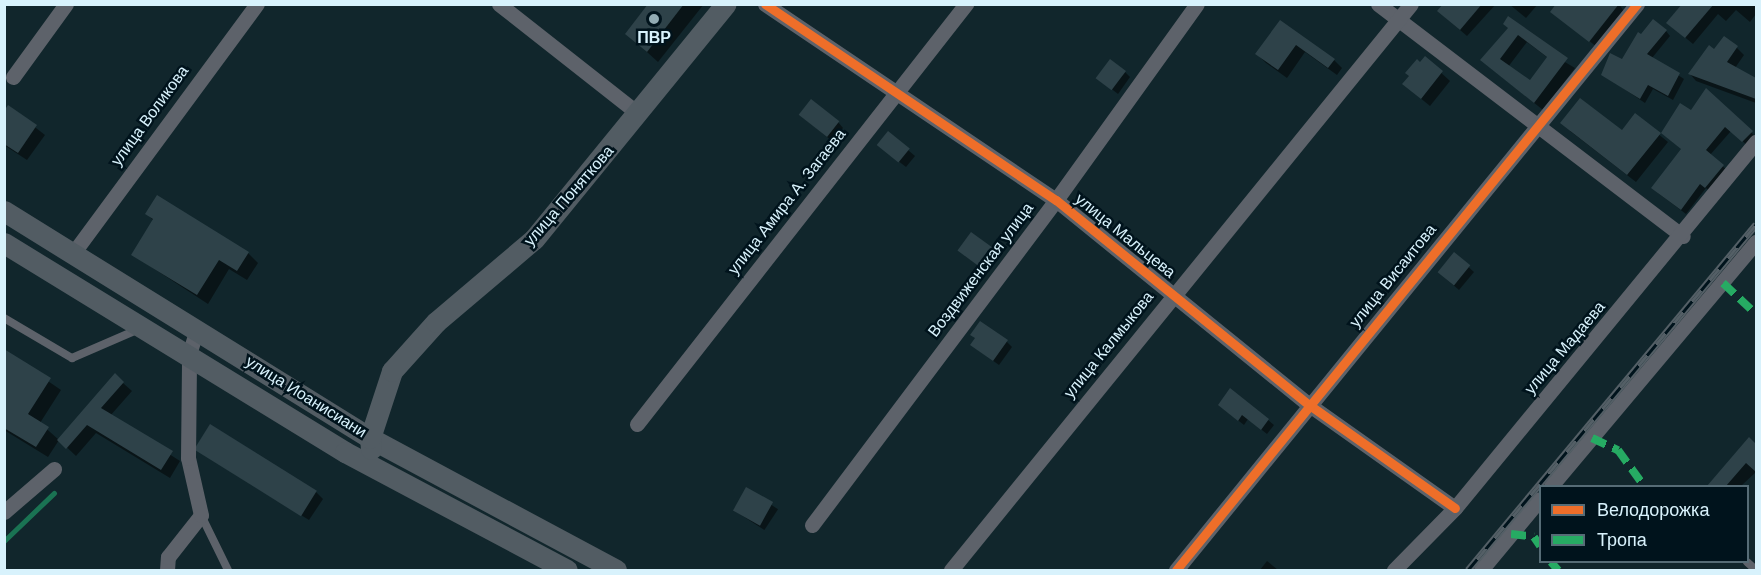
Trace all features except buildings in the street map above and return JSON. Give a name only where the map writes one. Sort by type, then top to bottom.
[{"type":"main road","name":"улица Поняткова","points":[[370,438],[392,371],[436,322],[534,239],[639,114],[726,4]]},
{"type":"main road","name":"улица Иоанисиани","points":[[4,210],[370,438],[616,570]]},
{"type":"main road","name":"улица Иоанисиани","points":[[4,243],[189,354],[345,452],[567,570]]},
{"type":"main road","points":[[345,452],[370,438],[374,468]]},
{"type":"street","points":[[13,77],[66,4]]},
{"type":"street","name":"улица Воликова","points":[[74,252],[170,117],[257,4]]},
{"type":"street","points":[[499,4],[639,114]]},
{"type":"street","name":"улица Мальцева","points":[[765,4],[1056,200],[1308,404],[1455,508]]},
{"type":"street","name":"улица Амира А. Загаева","points":[[637,424],[966,4]]},
{"type":"street","name":"Воздвиженская улица","points":[[812,525],[1056,200],[1197,4]]},
{"type":"street","points":[[1378,4],[1535,126],[1683,236]]},
{"type":"street","name":"улица Калмыкова","points":[[951,570],[1411,4]]},
{"type":"street","name":"улица Висаитова","points":[[1176,570],[1308,404],[1636,4]]},
{"type":"street","name":"улица Мадаева","points":[[1394,570],[1455,508],[1683,236],[1756,142]]},
{"type":"street","points":[[1552,485],[1756,242]]},
{"type":"street","points":[[167,570],[168,557],[201,514],[188,458],[189,354],[197,329]]},
{"type":"street","points":[[4,512],[54,469]]},
{"type":"street","points":[[1480,570],[1539,500]]},
{"type":"lane","points":[[4,318],[72,358],[144,327]]},
{"type":"lane","points":[[201,514],[228,570]]},
{"type":"waterway","points":[[4,541],[54,493]]},
{"type":"railway","points":[[1468,570],[1756,224]]},
{"type":"marked path","points":[[1723,283],[1756,314]]},
{"type":"marked path","points":[[1592,438],[1618,450],[1643,485]]},
{"type":"marked path","points":[[1511,534],[1534,537],[1539,544]]},
{"type":"marked path","points":[[1552,563],[1558,570]]},
{"type":"cycle path","points":[[765,4],[1056,200],[1308,404],[1455,508]]},
{"type":"cycle path","points":[[1176,570],[1637,4]]},
{"type":"place","name":"ПВР","points":[[654,19]]}]
